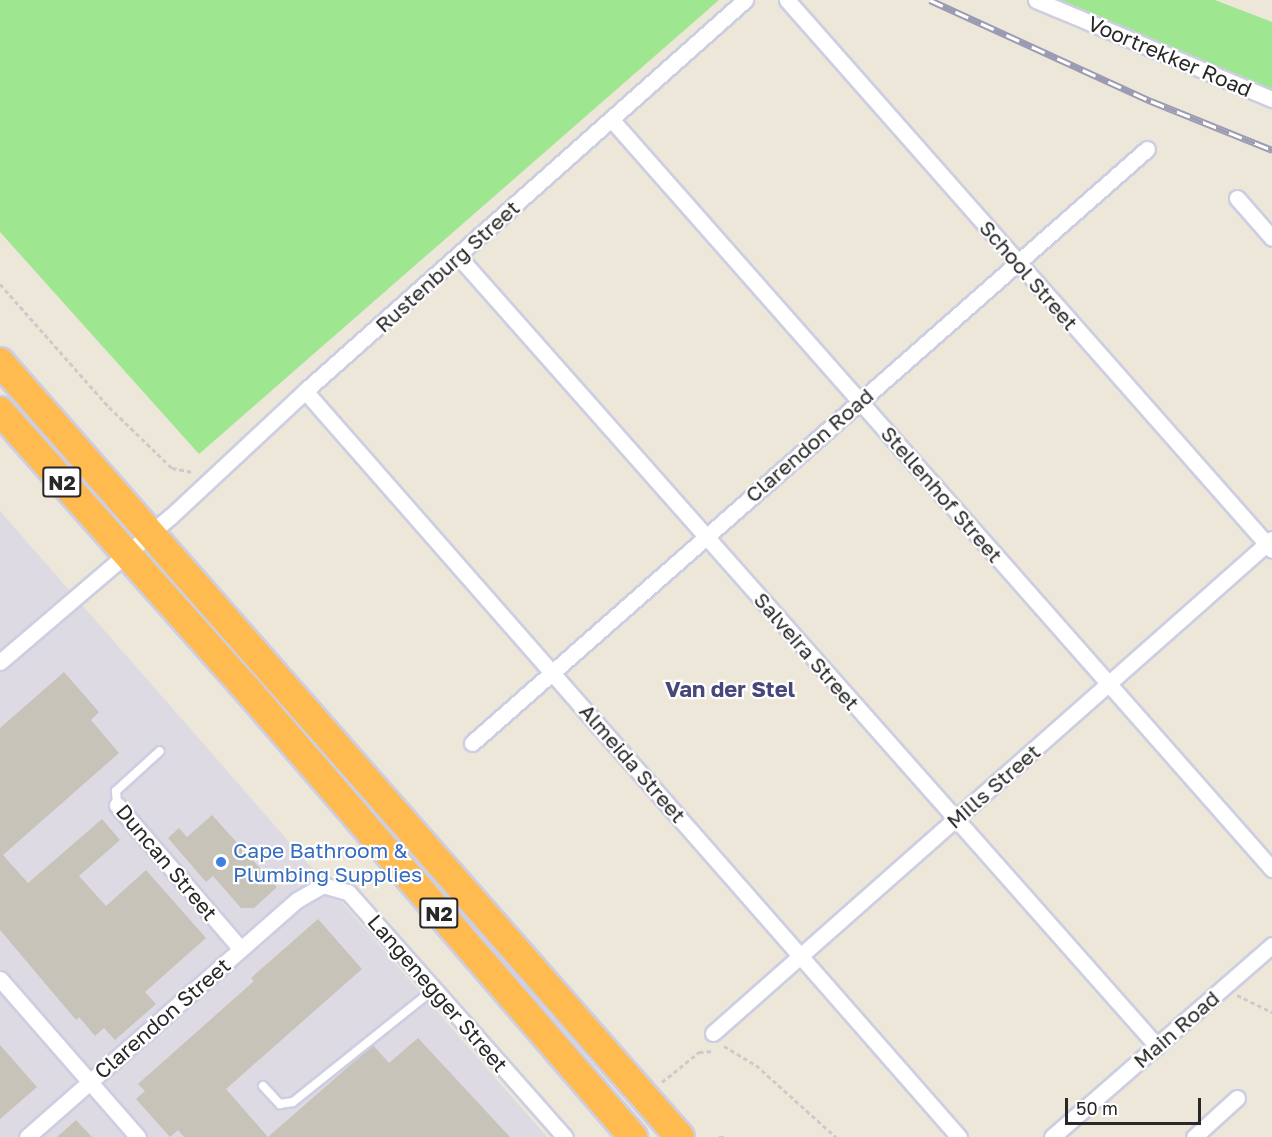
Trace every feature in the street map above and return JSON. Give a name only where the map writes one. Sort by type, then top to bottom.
[{"type":"highway","name":"N2","points":[[0,362],[680,1137]]},
{"type":"highway","name":"N2","points":[[0,411],[123,554],[246,688],[633,1137]]},
{"type":"street","name":"Rustenburg Street","points":[[0,662],[150,533],[305,391],[745,0]]},
{"type":"street","name":"School Street","points":[[787,0],[1016,261],[1270,544]]},
{"type":"street","name":"Voortrekker Road","points":[[1036,0],[1272,99]]},
{"type":"street","name":"Stellenhof Street","points":[[611,119],[1272,869]]},
{"type":"street","name":"Clarendon Road","points":[[472,743],[1016,261],[1147,149]]},
{"type":"street","points":[[1237,198],[1272,238]]},
{"type":"street","name":"Salveira Street","points":[[458,256],[1156,1046]]},
{"type":"street","name":"Almeida Street","points":[[305,391],[960,1137]]},
{"type":"street","name":"Mills Street","points":[[713,1033],[1270,544]]},
{"type":"street","name":"Duncan Street","points":[[117,805],[240,949]]},
{"type":"street","name":"Langenegger Street","points":[[297,900],[323,885],[348,892],[565,1137]]},
{"type":"street","name":"Clarendon Street","points":[[27,1137],[297,900]]},
{"type":"street","name":"Main Road","points":[[1052,1137],[1272,945]]},
{"type":"street","points":[[0,979],[138,1137]]},
{"type":"street","points":[[1194,1137],[1237,1098]]},
{"type":"lane","name":"Duncan Street","points":[[117,805],[116,791],[160,751]]},
{"type":"lane","points":[[263,1086],[280,1104],[293,1102],[434,989]]},
{"type":"path","points":[[0,284],[109,407],[172,468],[196,472],[206,483]]},
{"type":"path","points":[[1221,989],[1272,1012]]},
{"type":"path","points":[[713,1033],[724,1046],[756,1065],[836,1137]]},
{"type":"path","points":[[645,1097],[699,1052],[724,1046]]},
{"type":"path","points":[[719,1137],[726,1137]]},
{"type":"shaded area","points":[[0,511],[547,1137],[0,1137]]},
{"type":"green space","points":[[0,0],[719,0],[199,454],[0,232]]},
{"type":"green space","points":[[1060,0],[1215,0],[1272,22],[1272,90]]},
{"type":"building","points":[[64,672],[99,712],[91,720],[119,753],[3,855],[28,883],[102,819],[120,840],[79,876],[106,906],[146,870],[206,938],[145,992],[156,1004],[115,1040],[104,1028],[95,1036],[79,1017],[76,1020],[0,930],[0,728]]},
{"type":"building","name":"Cape Bathroom & Plumbing Supplies","points":[[212,815],[277,887],[254,908],[241,908],[213,876],[206,882],[168,838],[179,828],[187,837]]},
{"type":"building","points":[[318,919],[362,969],[226,1089],[268,1137],[184,1137],[178,1130],[170,1137],[136,1099],[145,1091],[138,1084],[254,981],[251,978]]},
{"type":"building","points":[[418,1038],[510,1137],[268,1137],[373,1045],[389,1063]]},
{"type":"building","points":[[0,1045],[37,1087],[0,1119]]},
{"type":"building","points":[[76,1120],[92,1137],[57,1137]]},
{"type":"railway","points":[[930,0],[1151,101],[1272,150]]},
{"type":"place","name":"Cape Bathroom & Plumbing Supplies","points":[[221,862]]},
{"type":"district","name":"Van der Stel","points":[[730,689]]}]
